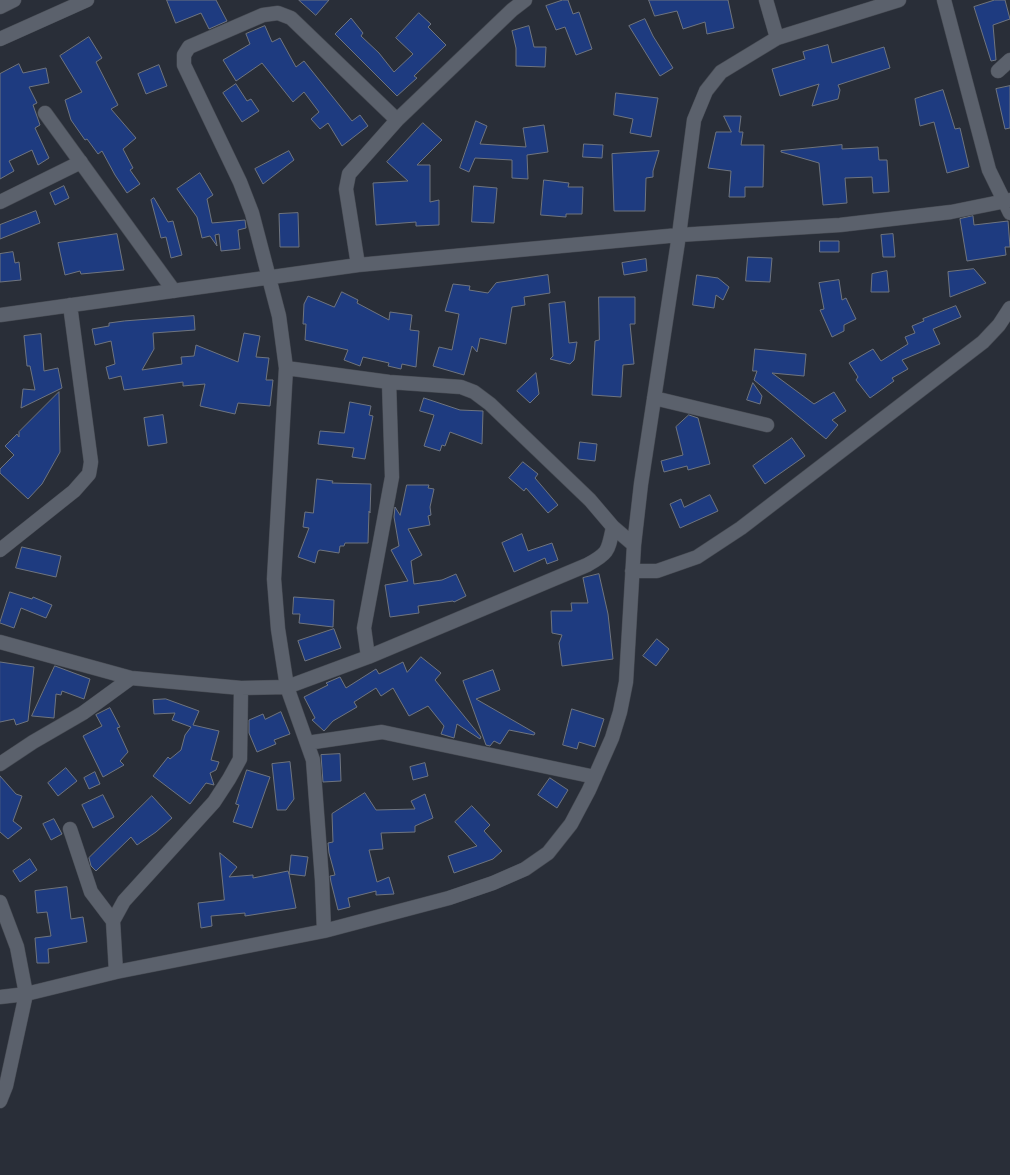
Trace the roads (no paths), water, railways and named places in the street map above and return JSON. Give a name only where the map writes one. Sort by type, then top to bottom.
[{"type":"street","points":[[0,6],[14,0]]},
{"type":"street","points":[[0,39],[87,0]]},
{"type":"street","points":[[358,265],[346,189],[349,174],[397,120],[512,10],[525,0]]},
{"type":"street","points":[[766,0],[777,38]]},
{"type":"street","points":[[0,997],[26,994],[116,972],[324,931],[449,898],[492,883],[524,869],[548,853],[565,831],[595,778],[612,738],[626,682],[634,545],[694,120],[706,91],[721,72],[777,38],[899,0]]},
{"type":"street","points":[[0,315],[358,265],[679,235],[840,225],[1008,205],[989,170],[944,0]]},
{"type":"street","points":[[324,931],[313,760],[287,687],[278,629],[274,579],[286,368],[279,316],[252,213],[240,182],[184,65],[184,55],[189,47],[263,15],[278,13],[291,18],[397,120]]},
{"type":"street","points":[[998,71],[1010,60]]},
{"type":"street","points":[[45,113],[174,291]]},
{"type":"street","points":[[0,202],[81,162]]},
{"type":"street","points":[[0,550],[74,491],[89,474],[91,462],[70,305]]},
{"type":"street","points":[[632,570],[657,571],[697,557],[741,528],[983,342],[999,325],[1010,308]]},
{"type":"street","points":[[286,368],[389,382],[461,387],[474,392],[490,404],[590,500],[613,527],[634,545]]},
{"type":"street","points":[[368,657],[364,628],[366,612],[392,477],[389,382]]},
{"type":"street","points":[[654,398],[767,424]]},
{"type":"street","points":[[0,642],[131,678],[241,688],[287,687],[368,657],[587,565],[604,556],[610,542],[613,527]]},
{"type":"street","points":[[0,764],[33,742],[83,714],[131,678]]},
{"type":"street","points":[[116,972],[113,920],[124,901],[214,802],[240,759],[241,688]]},
{"type":"street","points":[[307,743],[382,732],[595,778]]},
{"type":"street","points":[[70,829],[91,892],[113,920]]},
{"type":"street","points":[[0,902],[16,947],[26,994],[6,1086],[0,1101]]}]
